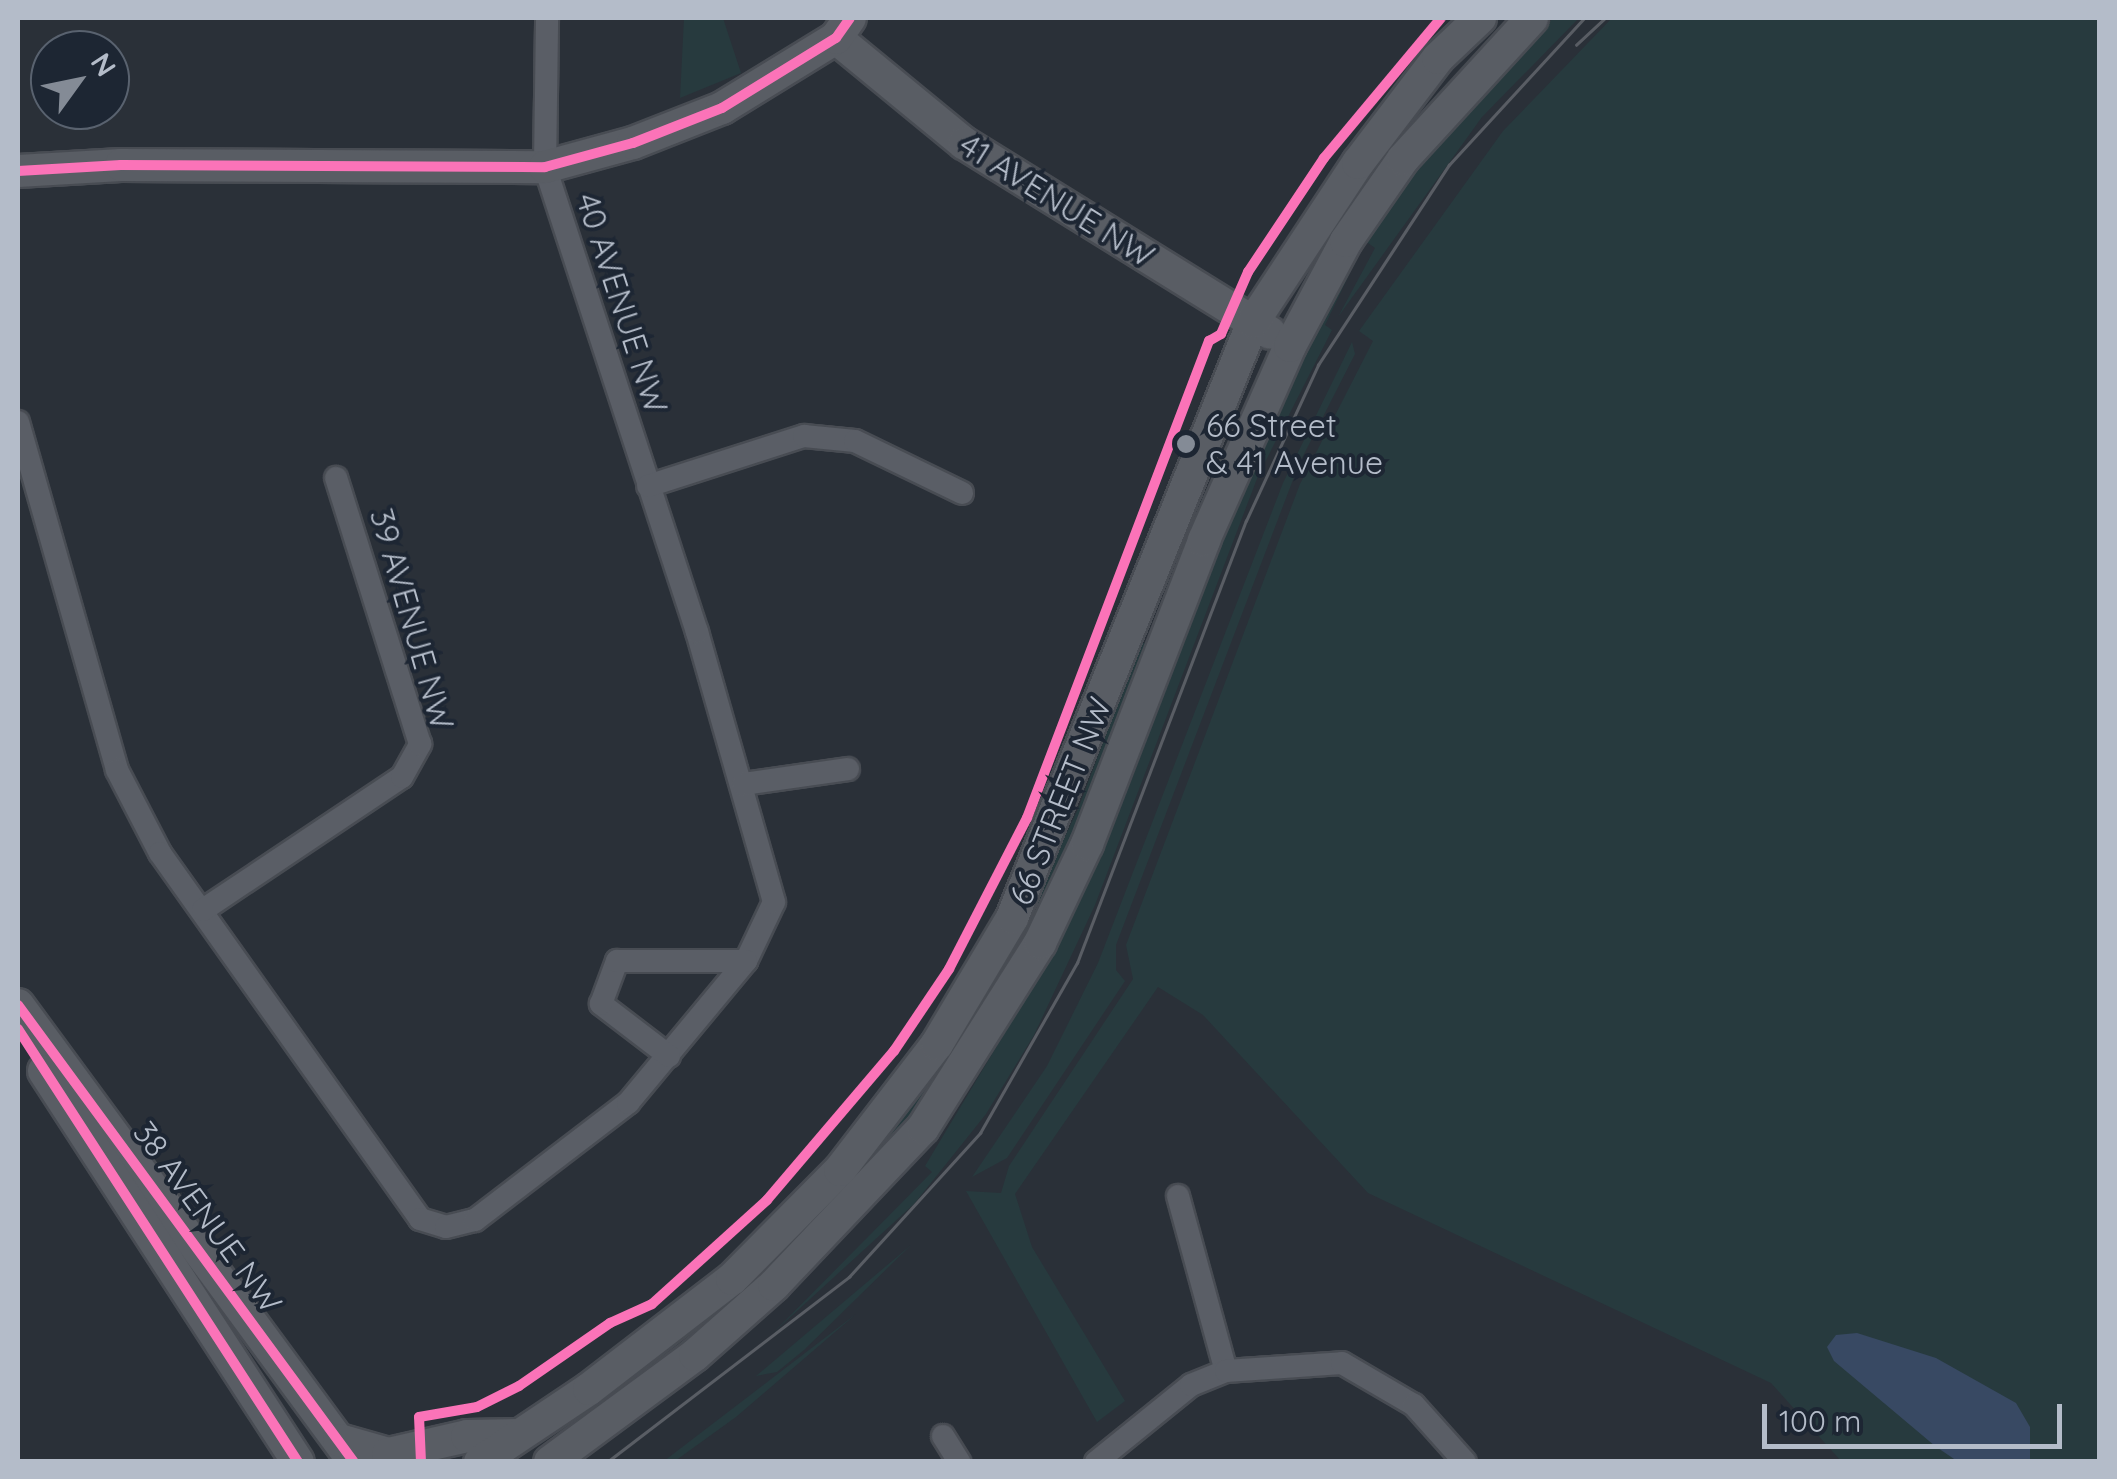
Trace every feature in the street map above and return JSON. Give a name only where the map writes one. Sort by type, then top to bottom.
[{"type":"main road","name":"66 STREET NW","points":[[480,1462],[668,1331],[773,1241],[840,1170],[937,1044],[1012,918],[1253,322],[1358,162],[1438,58],[1480,18]]},
{"type":"main road","name":"66 STREET NW","points":[[550,1462],[695,1355],[774,1285],[922,1128],[1040,943],[1087,844],[1184,588],[1290,346],[1346,241],[1403,160],[1532,18]]},
{"type":"main road","points":[[18,171],[121,165],[545,167],[633,143],[722,108],[843,28]]},
{"type":"main road","name":"41 AVENUE NW","points":[[843,28],[964,143],[1290,346]]},
{"type":"main road","name":"38 AVENUE NW","points":[[18,1005],[346,1451]]},
{"type":"main road","name":"38 AVENUE NW","points":[[18,1029],[240,1379],[298,1462]]},
{"type":"main road","points":[[240,1379],[272,1462]]},
{"type":"main road","points":[[346,1451],[388,1454],[468,1436],[519,1435]]},
{"type":"street","name":"40 AVENUE NW","points":[[203,910],[420,1219],[446,1228],[475,1220],[628,1103],[746,960],[772,914],[773,890],[743,784],[545,167],[547,18]]},
{"type":"street","points":[[18,422],[26,496],[117,770],[160,853],[203,910]]},
{"type":"street","points":[[648,486],[804,436],[855,442],[962,493]]},
{"type":"street","name":"39 AVENUE NW","points":[[203,910],[402,777],[420,744],[336,478]]},
{"type":"street","points":[[743,784],[848,769]]},
{"type":"street","points":[[669,1056],[601,1004],[617,961],[746,960]]},
{"type":"street","points":[[1178,1196],[1226,1371]]},
{"type":"street","points":[[1096,1462],[1191,1384],[1226,1371],[1342,1363],[1414,1405],[1462,1460]]},
{"type":"street","points":[[943,1436],[959,1462]]},
{"type":"green space","points":[[684,18],[723,18],[741,73],[680,98]]},
{"type":"green space","points":[[1553,18],[1579,18],[1482,117],[1338,317],[1375,248],[1364,240],[1409,177]]},
{"type":"green space","points":[[1612,18],[2099,18],[2099,1461],[1841,1461],[1771,1383],[1368,1193],[1203,1015],[1158,987],[1015,1194],[1032,1247],[1125,1401],[1097,1422],[966,1191],[1001,1193],[1009,1166],[1133,979],[1126,945],[1300,484],[1373,341],[1359,331],[1503,131]]},
{"type":"green space","points":[[1350,273],[1325,325],[1332,330],[1258,476],[1095,905],[1034,1035],[986,1114],[914,1204],[774,1332],[932,1172],[925,1166],[1058,944],[1131,781],[1264,423]]},
{"type":"green space","points":[[1352,342],[1355,354],[1299,464],[1116,945],[1116,970],[1125,981],[1007,1158],[972,1177],[1047,1066],[1098,963],[1283,483]]},
{"type":"green space","points":[[1141,642],[1146,644],[1114,740],[1039,916],[915,1112],[802,1241],[670,1356],[736,1292],[1010,952],[1078,809]]},
{"type":"green space","points":[[911,1245],[804,1350],[777,1372],[756,1376]]},
{"type":"green space","points":[[856,1314],[736,1417],[675,1461],[664,1461]]},
{"type":"water","points":[[1857,1333],[1936,1358],[2016,1403],[2030,1427],[2030,1461],[1957,1461],[1935,1446],[1834,1361],[1827,1347],[1836,1335]]},
{"type":"tram line","points":[[607,1462],[849,1277],[980,1133],[1077,963],[1246,521],[1318,365],[1449,165],[1584,18]]},
{"type":"tram line","points":[[1576,45],[1605,18]]},
{"type":"cycle path","points":[[18,171],[121,165],[545,167],[633,143],[722,108],[836,38],[850,18]]},
{"type":"cycle path","points":[[421,1462],[419,1417],[477,1407],[519,1386],[610,1323],[652,1304],[767,1200],[894,1051],[949,969],[1027,818],[1209,341],[1221,334],[1248,272],[1324,158],[1441,18]]},
{"type":"cycle path","points":[[18,1005],[354,1462]]},
{"type":"cycle path","points":[[18,1029],[298,1462]]},
{"type":"place","name":"66 Street & 41 Avenue","points":[[1186,444]]}]
